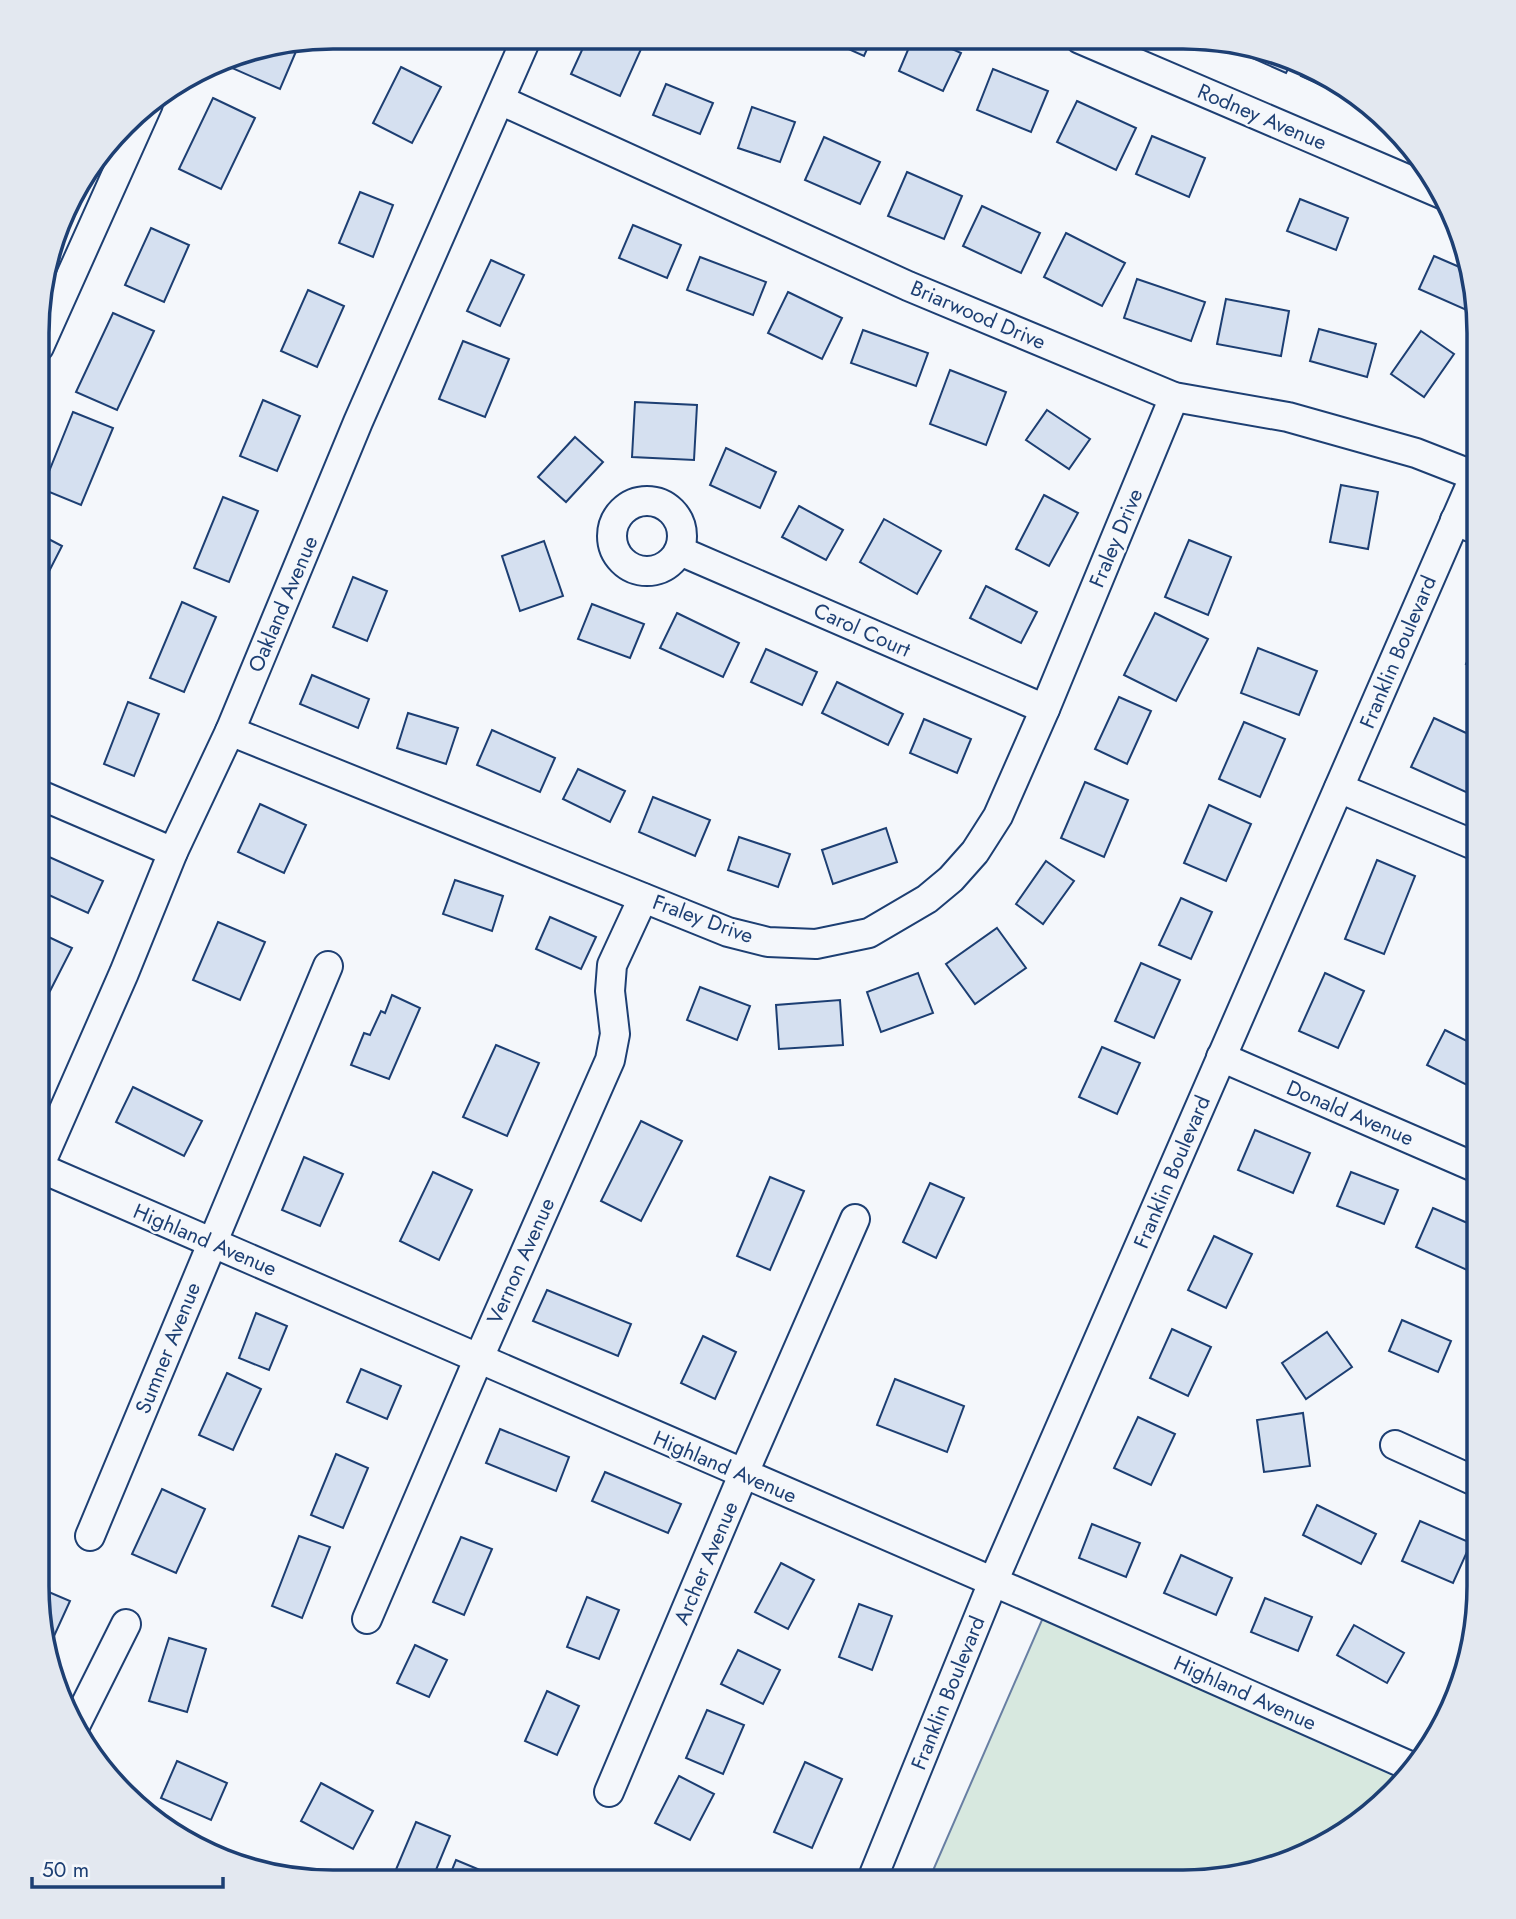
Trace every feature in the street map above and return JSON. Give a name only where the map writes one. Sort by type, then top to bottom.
[{"type":"street","name":"Oakland Avenue","points":[[49,1143],[124,973],[173,852],[230,731],[358,422],[522,49]]},
{"type":"street","name":"Rodney Avenue","points":[[1103,49],[1427,188]]},
{"type":"street","name":"Briarwood Drive","points":[[499,100],[908,286],[1174,397],[1288,418],[1467,468]]},
{"type":"street","points":[[49,324],[138,127]]},
{"type":"street","name":"Fraley Drive","points":[[230,731],[728,932],[768,942],[816,944],[869,933],[927,899],[951,879],[975,852],[998,816],[1174,397]]},
{"type":"street","name":"Franklin Boulevard","points":[[876,1870],[993,1582],[1339,788],[1467,526]]},
{"type":"street","name":"Carol Court","points":[[680,551],[1045,709]]},
{"type":"street","points":[[1339,788],[1467,843]]},
{"type":"street","points":[[49,799],[173,852]]},
{"type":"street","name":"Vernon Avenue","points":[[367,1619],[610,1060],[615,1034],[610,991],[612,965],[643,898]]},
{"type":"street","name":"Sumner Avenue","points":[[90,1536],[328,966]]},
{"type":"street","name":"Donald Avenue","points":[[1221,1057],[1467,1164]]},
{"type":"street","name":"Highland Avenue","points":[[49,1173],[1404,1764]]},
{"type":"street","name":"Archer Avenue","points":[[609,1792],[855,1219]]},
{"type":"street","points":[[1395,1445],[1467,1478]]},
{"type":"street","points":[[80,1716],[126,1624]]},
{"type":"shaded area","points":[[1045,1613],[1402,1767],[1370,1800],[1325,1832],[1275,1855],[1239,1865],[1183,1870],[933,1870]]},
{"type":"building","points":[[582,49],[641,49],[620,96],[571,74]]},
{"type":"building","points":[[848,49],[867,49],[864,56]]},
{"type":"building","points":[[908,49],[952,49],[961,53],[943,91],[899,71]]},
{"type":"building","points":[[296,51],[280,89],[232,68]]},
{"type":"building","points":[[1250,57],[1288,69],[1286,73]]},
{"type":"building","points":[[401,67],[441,87],[412,143],[373,123]]},
{"type":"building","points":[[993,69],[1048,91],[1031,132],[977,110]]},
{"type":"building","points":[[666,84],[713,103],[700,134],[653,115]]},
{"type":"building","points":[[213,98],[255,118],[221,189],[179,169]]},
{"type":"building","points":[[1077,101],[1136,128],[1116,170],[1057,142]]},
{"type":"building","points":[[752,107],[795,122],[780,162],[738,148]]},
{"type":"building","points":[[1152,136],[1205,158],[1189,197],[1136,174]]},
{"type":"building","points":[[824,137],[880,162],[860,204],[805,180]]},
{"type":"building","points":[[907,172],[962,196],[944,239],[888,216]]},
{"type":"building","points":[[360,192],[393,205],[373,257],[339,243]]},
{"type":"building","points":[[1300,199],[1348,218],[1336,250],[1287,231]]},
{"type":"building","points":[[982,206],[1040,233],[1021,273],[963,246]]},
{"type":"building","points":[[633,225],[681,245],[667,278],[619,258]]},
{"type":"building","points":[[151,228],[189,245],[164,302],[125,285]]},
{"type":"building","points":[[1066,233],[1125,263],[1102,306],[1044,277]]},
{"type":"building","points":[[1434,256],[1459,267],[1466,310],[1419,289]]},
{"type":"building","points":[[700,257],[766,282],[753,315],[687,290]]},
{"type":"building","points":[[491,260],[524,275],[500,326],[467,311]]},
{"type":"building","points":[[1137,279],[1205,302],[1191,341],[1124,318]]},
{"type":"building","points":[[308,290],[344,306],[317,367],[281,351]]},
{"type":"building","points":[[788,292],[842,318],[822,359],[768,333]]},
{"type":"building","points":[[1226,299],[1289,311],[1281,356],[1217,344]]},
{"type":"building","points":[[113,313],[154,331],[117,410],[76,392]]},
{"type":"building","points":[[1319,329],[1376,344],[1367,377],[1310,361]]},
{"type":"building","points":[[863,330],[928,353],[916,386],[851,363]]},
{"type":"building","points":[[1421,331],[1454,354],[1424,397],[1391,374]]},
{"type":"building","points":[[463,341],[509,359],[485,417],[439,399]]},
{"type":"building","points":[[950,370],[1006,392],[986,445],[930,424]]},
{"type":"building","points":[[263,400],[300,416],[277,471],[240,456]]},
{"type":"building","points":[[635,402],[697,405],[694,460],[632,457]]},
{"type":"building","points":[[1047,410],[1090,439],[1069,469],[1026,440]]},
{"type":"building","points":[[73,412],[113,428],[81,505],[49,492],[49,472]]},
{"type":"building","points":[[575,437],[603,462],[566,502],[538,477]]},
{"type":"building","points":[[726,448],[776,472],[760,508],[710,485]]},
{"type":"building","points":[[1341,485],[1378,492],[1368,549],[1330,542]]},
{"type":"building","points":[[1044,495],[1078,513],[1049,566],[1016,549]]},
{"type":"building","points":[[223,497],[258,511],[229,582],[194,568]]},
{"type":"building","points":[[799,506],[843,530],[826,560],[782,537]]},
{"type":"building","points":[[884,519],[941,551],[917,594],[860,562]]},
{"type":"building","points":[[49,539],[62,546],[49,571]]},
{"type":"building","points":[[1189,540],[1231,557],[1208,615],[1165,597]]},
{"type":"building","points":[[544,541],[563,596],[520,611],[502,556]]},
{"type":"building","points":[[353,577],[387,591],[367,641],[333,627]]},
{"type":"building","points":[[986,586],[1037,612],[1021,643],[970,618]]},
{"type":"building","points":[[182,602],[216,617],[184,692],[150,678]]},
{"type":"building","points":[[592,604],[644,624],[630,658],[578,639]]},
{"type":"building","points":[[677,613],[739,643],[723,677],[660,648]]},
{"type":"building","points":[[1155,613],[1208,639],[1176,701],[1124,675]]},
{"type":"building","points":[[1258,648],[1317,671],[1299,715],[1241,693]]},
{"type":"building","points":[[766,649],[817,672],[802,705],[751,682]]},
{"type":"building","points":[[312,675],[369,699],[358,728],[300,704]]},
{"type":"building","points":[[837,682],[903,714],[888,745],[822,713]]},
{"type":"building","points":[[1119,697],[1151,711],[1127,764],[1095,749]]},
{"type":"building","points":[[128,702],[159,714],[134,776],[104,764]]},
{"type":"building","points":[[408,713],[458,728],[446,764],[397,748]]},
{"type":"building","points":[[1434,718],[1467,733],[1467,793],[1411,767]]},
{"type":"building","points":[[924,719],[971,739],[957,773],[910,753]]},
{"type":"building","points":[[1244,722],[1285,739],[1260,797],[1219,779]]},
{"type":"building","points":[[492,730],[555,758],[540,792],[477,765]]},
{"type":"building","points":[[578,769],[625,791],[610,822],[563,799]]},
{"type":"building","points":[[1085,782],[1128,800],[1104,857],[1061,838]]},
{"type":"building","points":[[653,797],[710,820],[695,856],[639,832]]},
{"type":"building","points":[[260,804],[306,825],[284,873],[238,852]]},
{"type":"building","points":[[1209,805],[1251,824],[1226,881],[1184,863]]},
{"type":"building","points":[[886,828],[897,862],[833,884],[822,850]]},
{"type":"building","points":[[739,837],[790,854],[778,887],[728,870]]},
{"type":"building","points":[[49,857],[103,881],[88,913],[49,895]]},
{"type":"building","points":[[1377,860],[1415,876],[1384,954],[1345,939]]},
{"type":"building","points":[[1046,861],[1074,881],[1043,924],[1016,904]]},
{"type":"building","points":[[455,880],[503,896],[492,931],[443,914]]},
{"type":"building","points":[[1181,898],[1212,912],[1191,959],[1159,945]]},
{"type":"building","points":[[550,917],[596,937],[581,969],[536,949]]},
{"type":"building","points":[[218,922],[265,942],[240,1000],[193,980]]},
{"type":"building","points":[[997,928],[1026,968],[975,1004],[946,964]]},
{"type":"building","points":[[49,937],[72,948],[49,990]]},
{"type":"building","points":[[1141,963],[1180,980],[1154,1038],[1115,1021]]},
{"type":"building","points":[[918,973],[933,1013],[881,1032],[867,992]]},
{"type":"building","points":[[1325,973],[1364,991],[1338,1048],[1299,1031]]},
{"type":"building","points":[[700,987],[750,1006],[737,1040],[687,1020]]},
{"type":"building","points":[[392,995],[420,1008],[389,1079],[351,1065],[364,1033],[370,1035],[381,1011],[385,1013]]},
{"type":"building","points":[[840,1000],[843,1045],[779,1049],[776,1005]]},
{"type":"building","points":[[1445,1030],[1467,1041],[1467,1085],[1427,1065]]},
{"type":"building","points":[[496,1045],[539,1063],[507,1136],[463,1117]]},
{"type":"building","points":[[1102,1047],[1140,1063],[1117,1114],[1079,1097]]},
{"type":"building","points":[[133,1087],[202,1121],[184,1156],[116,1122]]},
{"type":"building","points":[[641,1121],[682,1141],[641,1221],[601,1201]]},
{"type":"building","points":[[1255,1130],[1310,1153],[1293,1193],[1238,1170]]},
{"type":"building","points":[[304,1157],[343,1174],[320,1226],[282,1210]]},
{"type":"building","points":[[433,1172],[472,1190],[439,1260],[400,1241]]},
{"type":"building","points":[[1351,1172],[1398,1190],[1384,1224],[1337,1206]]},
{"type":"building","points":[[770,1177],[804,1191],[770,1270],[737,1256]]},
{"type":"building","points":[[930,1183],[964,1198],[936,1258],[903,1242]]},
{"type":"building","points":[[1433,1208],[1467,1223],[1467,1270],[1416,1247]]},
{"type":"building","points":[[1214,1236],[1252,1254],[1226,1308],[1188,1290]]},
{"type":"building","points":[[547,1290],[631,1324],[618,1356],[533,1321]]},
{"type":"building","points":[[256,1313],[287,1326],[269,1370],[239,1358]]},
{"type":"building","points":[[1402,1320],[1451,1341],[1438,1372],[1389,1351]]},
{"type":"building","points":[[1172,1329],[1211,1347],[1188,1396],[1150,1378]]},
{"type":"building","points":[[1327,1332],[1352,1367],[1306,1399],[1282,1363]]},
{"type":"building","points":[[703,1336],[736,1352],[715,1399],[681,1383]]},
{"type":"building","points":[[361,1369],[401,1386],[387,1419],[347,1402]]},
{"type":"building","points":[[227,1373],[261,1389],[233,1450],[199,1435]]},
{"type":"building","points":[[895,1379],[964,1406],[947,1452],[877,1425]]},
{"type":"building","points":[[1303,1413],[1310,1466],[1264,1472],[1257,1420]]},
{"type":"building","points":[[1138,1417],[1175,1434],[1151,1485],[1114,1468]]},
{"type":"building","points":[[500,1429],[569,1457],[556,1491],[486,1463]]},
{"type":"building","points":[[336,1454],[368,1468],[343,1528],[311,1515]]},
{"type":"building","points":[[605,1472],[681,1504],[668,1533],[592,1501]]},
{"type":"building","points":[[162,1489],[205,1509],[176,1573],[132,1554]]},
{"type":"building","points":[[1317,1505],[1376,1534],[1361,1564],[1303,1535]]},
{"type":"building","points":[[1420,1521],[1467,1541],[1467,1552],[1453,1583],[1402,1561]]},
{"type":"building","points":[[1092,1524],[1140,1543],[1126,1577],[1079,1558]]},
{"type":"building","points":[[299,1536],[330,1547],[302,1618],[272,1606]]},
{"type":"building","points":[[461,1537],[492,1549],[464,1615],[433,1602]]},
{"type":"building","points":[[1181,1555],[1232,1578],[1216,1615],[1164,1593]]},
{"type":"building","points":[[781,1563],[814,1580],[788,1629],[755,1612]]},
{"type":"building","points":[[49,1592],[70,1601],[53,1638]]},
{"type":"building","points":[[587,1597],[619,1610],[599,1659],[567,1647]]},
{"type":"building","points":[[1265,1598],[1312,1617],[1298,1651],[1251,1632]]},
{"type":"building","points":[[859,1604],[892,1616],[872,1670],[839,1657]]},
{"type":"building","points":[[1354,1625],[1404,1653],[1387,1683],[1337,1655]]},
{"type":"building","points":[[169,1638],[206,1649],[187,1712],[149,1701]]},
{"type":"building","points":[[415,1645],[447,1660],[429,1697],[397,1683]]},
{"type":"building","points":[[738,1650],[780,1670],[763,1704],[721,1684]]},
{"type":"building","points":[[547,1691],[579,1706],[557,1755],[525,1741]]},
{"type":"building","points":[[707,1710],[744,1725],[723,1774],[686,1758]]},
{"type":"building","points":[[177,1761],[227,1783],[211,1820],[161,1798]]},
{"type":"building","points":[[805,1762],[842,1779],[812,1848],[774,1832]]},
{"type":"building","points":[[679,1776],[714,1794],[690,1840],[655,1823]]},
{"type":"building","points":[[321,1783],[373,1811],[353,1849],[301,1821]]},
{"type":"building","points":[[416,1822],[450,1836],[436,1870],[396,1870]]},
{"type":"building","points":[[456,1860],[480,1870],[452,1870]]}]
